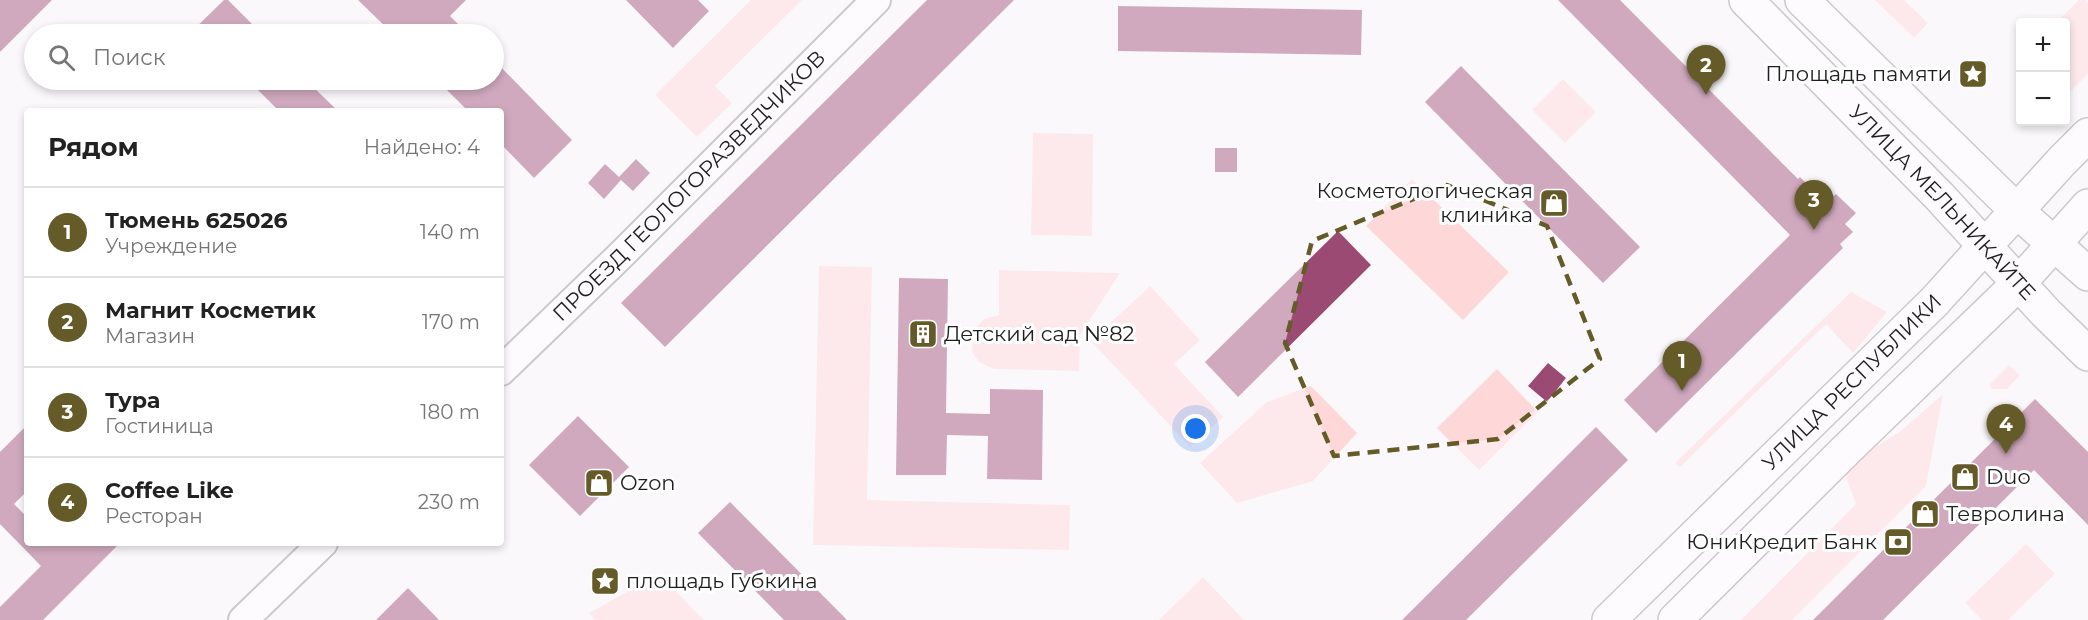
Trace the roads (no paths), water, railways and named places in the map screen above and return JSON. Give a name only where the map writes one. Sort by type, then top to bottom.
[{"type":"main road","name":"УЛИЦА МЕЛЬНИКАЙТЕ","points":[[1746,0],[1986,245],[2046,313],[2088,354]]},
{"type":"main road","name":"УЛИЦА МЕЛЬНИКАЙТЕ","points":[[1802,0],[2017,211],[2088,274]]},
{"type":"main road","name":"УЛИЦА РЕСПУБЛИКИ","points":[[1609,620],[1934,302],[2088,135]]},
{"type":"main road","points":[[1675,620],[1848,448],[2019,283],[2088,206]]},
{"type":"street","name":"ПРОЕЗД ГЕОЛОГОРАЗВЕДЧИКОВ","points":[[504,368],[620,256],[876,0]]},
{"type":"street","points":[[243,620],[320,546]]},
{"type":"place","name":"Площадь памяти","points":[[1973,74]]},
{"type":"place","name":"Магнит Косметик","points":[[1706,95]]},
{"type":"place","name":"Косметологическая клиника","points":[[1554,203]]},
{"type":"place","name":"Тура","points":[[1814,230]]},
{"type":"place","name":"Детский сад №82","points":[[923,334]]},
{"type":"place","name":"Тюмень 625026","points":[[1682,391]]},
{"type":"place","name":"Coffee Like","points":[[2006,454]]},
{"type":"place","name":"Duo","points":[[1965,477]]},
{"type":"place","name":"Ozon","points":[[599,483]]},
{"type":"place","name":"Тевролина","points":[[1925,514]]},
{"type":"place","name":"ЮниКредит Банк","points":[[1898,542]]},
{"type":"place","name":"площадь Губкина","points":[[605,581]]}]
